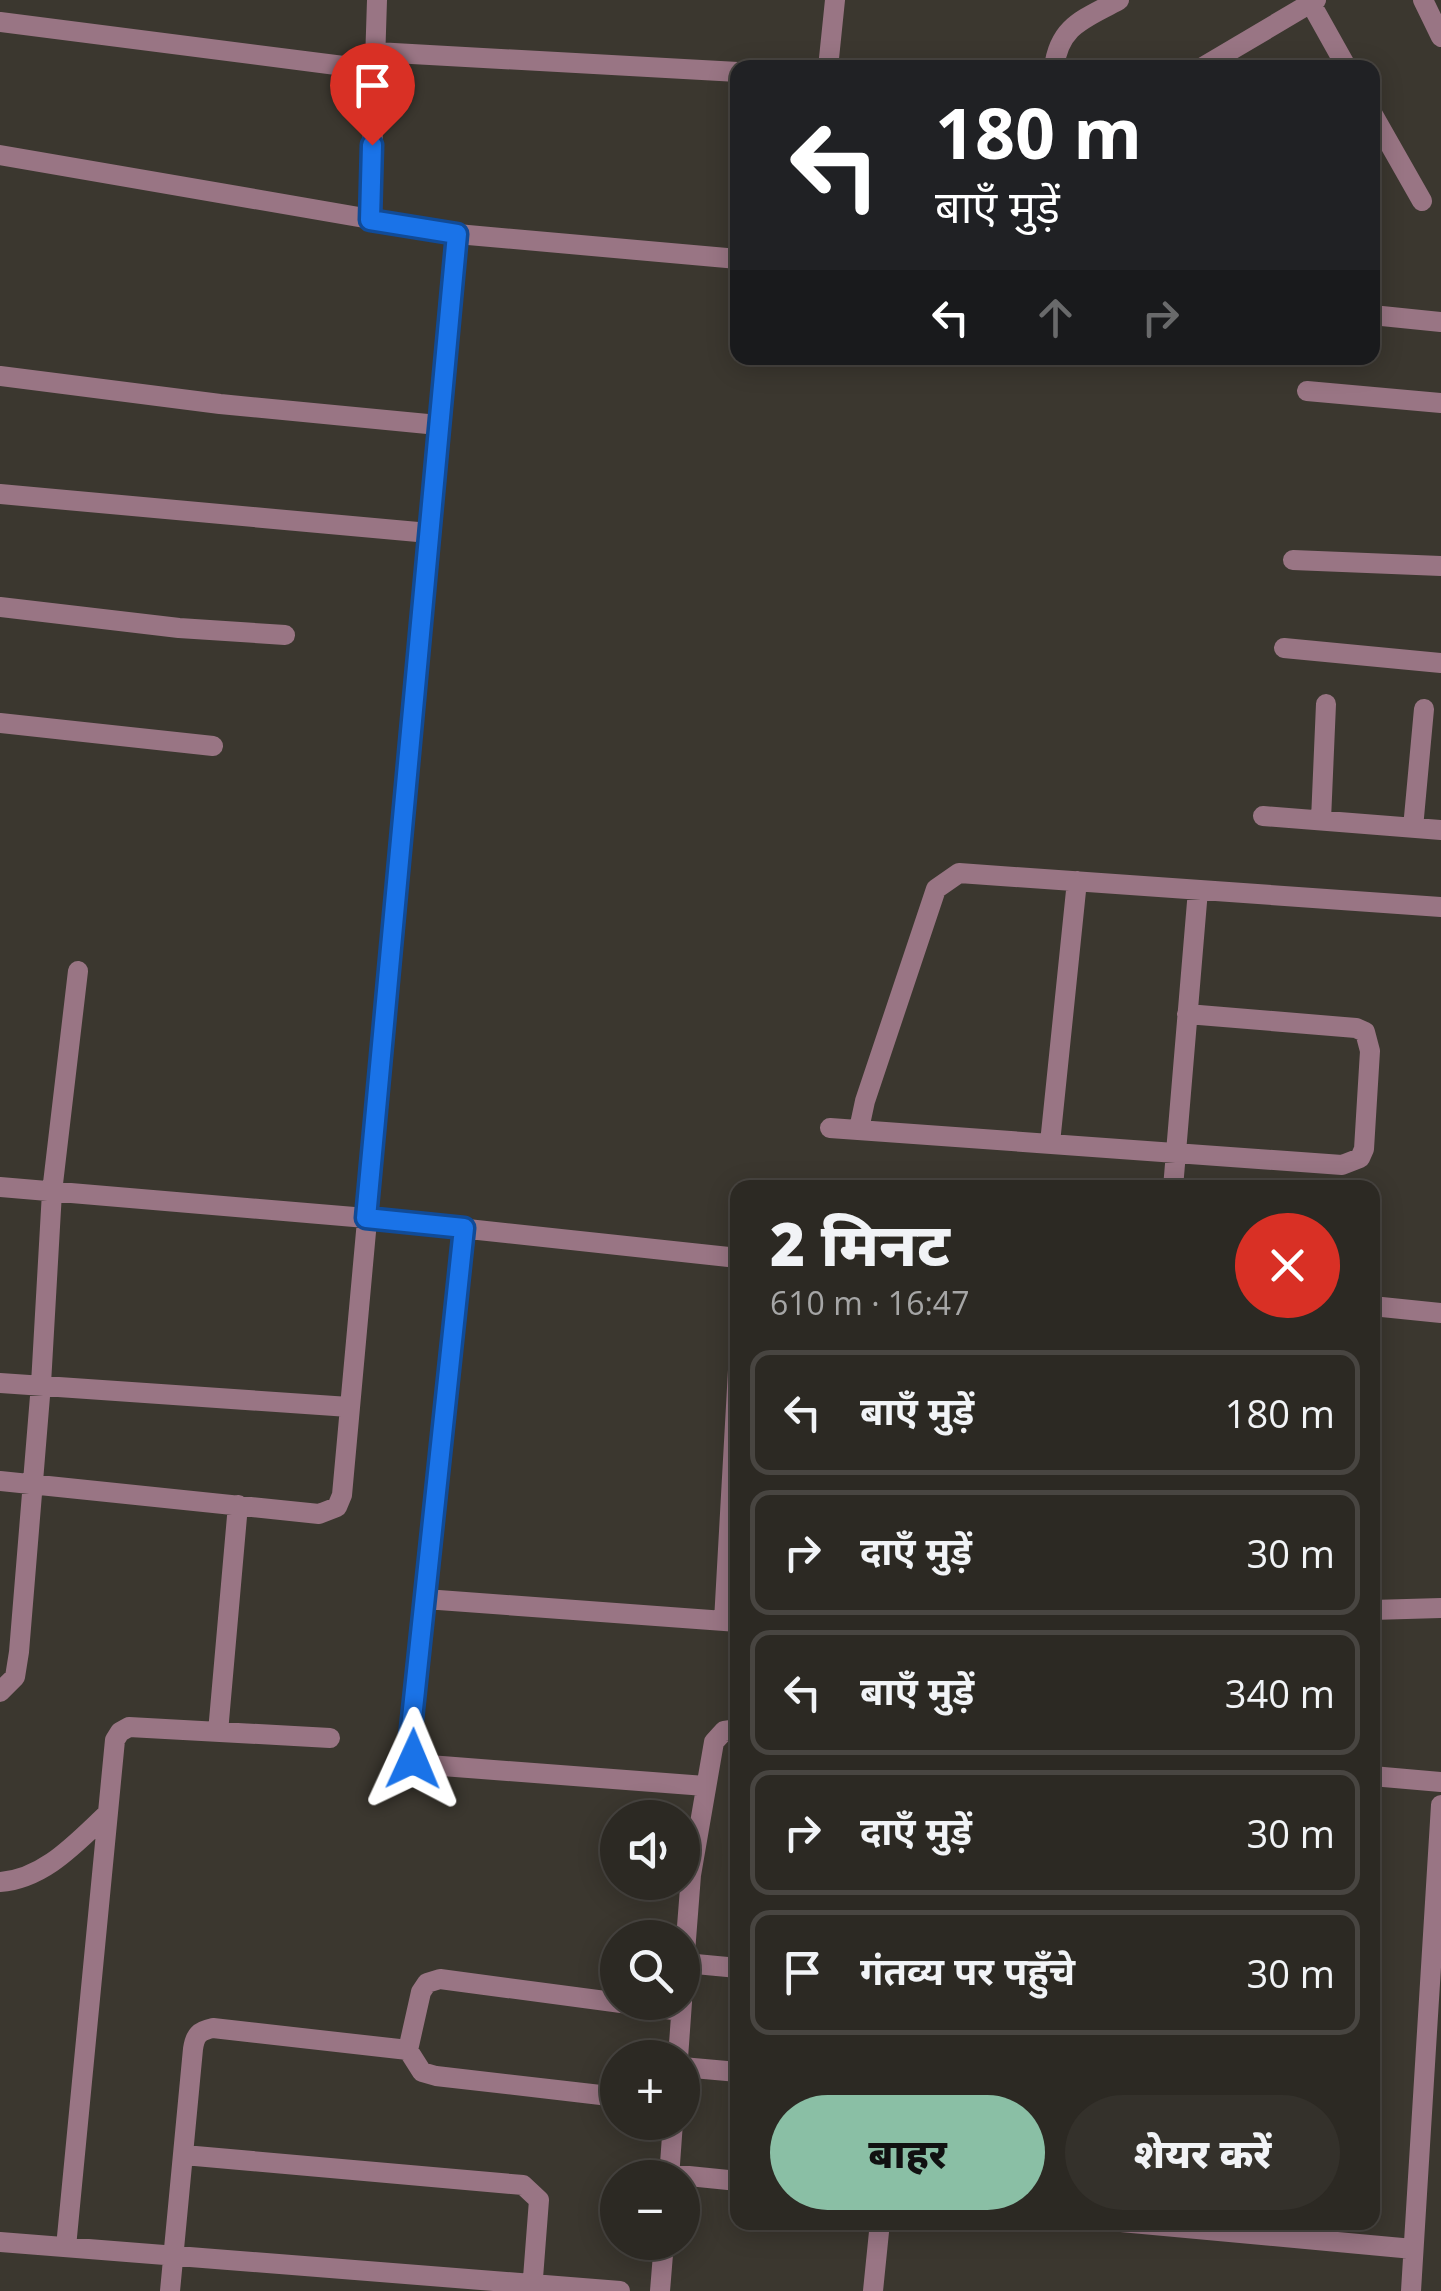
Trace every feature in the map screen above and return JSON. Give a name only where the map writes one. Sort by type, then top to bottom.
[{"type":"street","points":[[370,220],[377,0]]},
{"type":"street","points":[[829,60],[835,4],[856,0]]},
{"type":"street","points":[[1056,60],[1061,37],[1119,0]]},
{"type":"street","points":[[1423,0],[1441,36]]},
{"type":"street","points":[[1236,60],[1312,1],[1343,60]]},
{"type":"street","points":[[0,22],[375,61],[730,72]]},
{"type":"street","points":[[1380,128],[1422,201]]},
{"type":"street","points":[[0,156],[457,234],[730,258]]},
{"type":"street","points":[[0,1481],[319,1514],[337,1507],[342,1494],[457,234]]},
{"type":"street","points":[[1380,316],[1441,322]]},
{"type":"street","points":[[0,376],[220,404],[438,425]]},
{"type":"street","points":[[1307,391],[1441,402]]},
{"type":"street","points":[[0,494],[429,533]]},
{"type":"street","points":[[1293,560],[1441,566]]},
{"type":"street","points":[[0,607],[179,628],[285,635]]},
{"type":"street","points":[[1284,648],[1441,663]]},
{"type":"street","points":[[1321,820],[1326,704]]},
{"type":"street","points":[[1413,828],[1424,708]]},
{"type":"street","points":[[0,723],[214,746]]},
{"type":"street","points":[[1263,816],[1441,830]]},
{"type":"street","points":[[859,1129],[936,889],[959,873],[1441,907]]},
{"type":"street","points":[[1050,1143],[1076,881]]},
{"type":"street","points":[[1173,1180],[1198,890]]},
{"type":"street","points":[[0,1692],[15,1677],[19,1652],[52,1192],[78,971]]},
{"type":"street","points":[[830,1128],[1342,1165],[1360,1158],[1364,1149],[1370,1050],[1365,1032],[1356,1028],[1187,1014]]},
{"type":"street","points":[[0,1187],[366,1218],[730,1257]]},
{"type":"street","points":[[464,1228],[409,1747],[413,1759],[419,1764],[705,1786]]},
{"type":"street","points":[[1380,1307],[1441,1313]]},
{"type":"street","points":[[0,1383],[349,1407]]},
{"type":"street","points":[[218,1732],[238,1505]]},
{"type":"street","points":[[425,1600],[730,1621]]},
{"type":"street","points":[[1380,1610],[1441,1608]]},
{"type":"street","points":[[66,2247],[113,1752],[120,1732],[129,1727],[330,1738]]},
{"type":"street","points":[[687,1920],[691,1875],[714,1742],[730,1730]]},
{"type":"street","points":[[1380,1777],[1441,1782]]},
{"type":"street","points":[[1411,2291],[1431,2142],[1441,1805]]},
{"type":"street","points":[[0,1882],[39,1872],[107,1814]]},
{"type":"street","points":[[700,1964],[730,1967]]},
{"type":"street","points":[[600,1994],[440,1979],[427,1982],[408,2050],[422,2072],[436,2076],[600,2095]]},
{"type":"street","points":[[170,2291],[195,2037],[202,2030],[213,2028],[408,2050]]},
{"type":"street","points":[[700,2069],[730,2071]]},
{"type":"street","points":[[184,2155],[524,2185],[539,2200],[532,2288]]},
{"type":"street","points":[[700,2178],[730,2180]]},
{"type":"street","points":[[873,2291],[879,2230]]},
{"type":"street","points":[[1209,2230],[1414,2249]]},
{"type":"street","points":[[0,2242],[532,2288],[620,2291]]},
{"type":"street","points":[[660,2291],[663,2260]]},
{"type":"route","points":[[372,145],[370,220],[457,234],[366,1218],[464,1228],[409,1747],[413,1759]]}]
